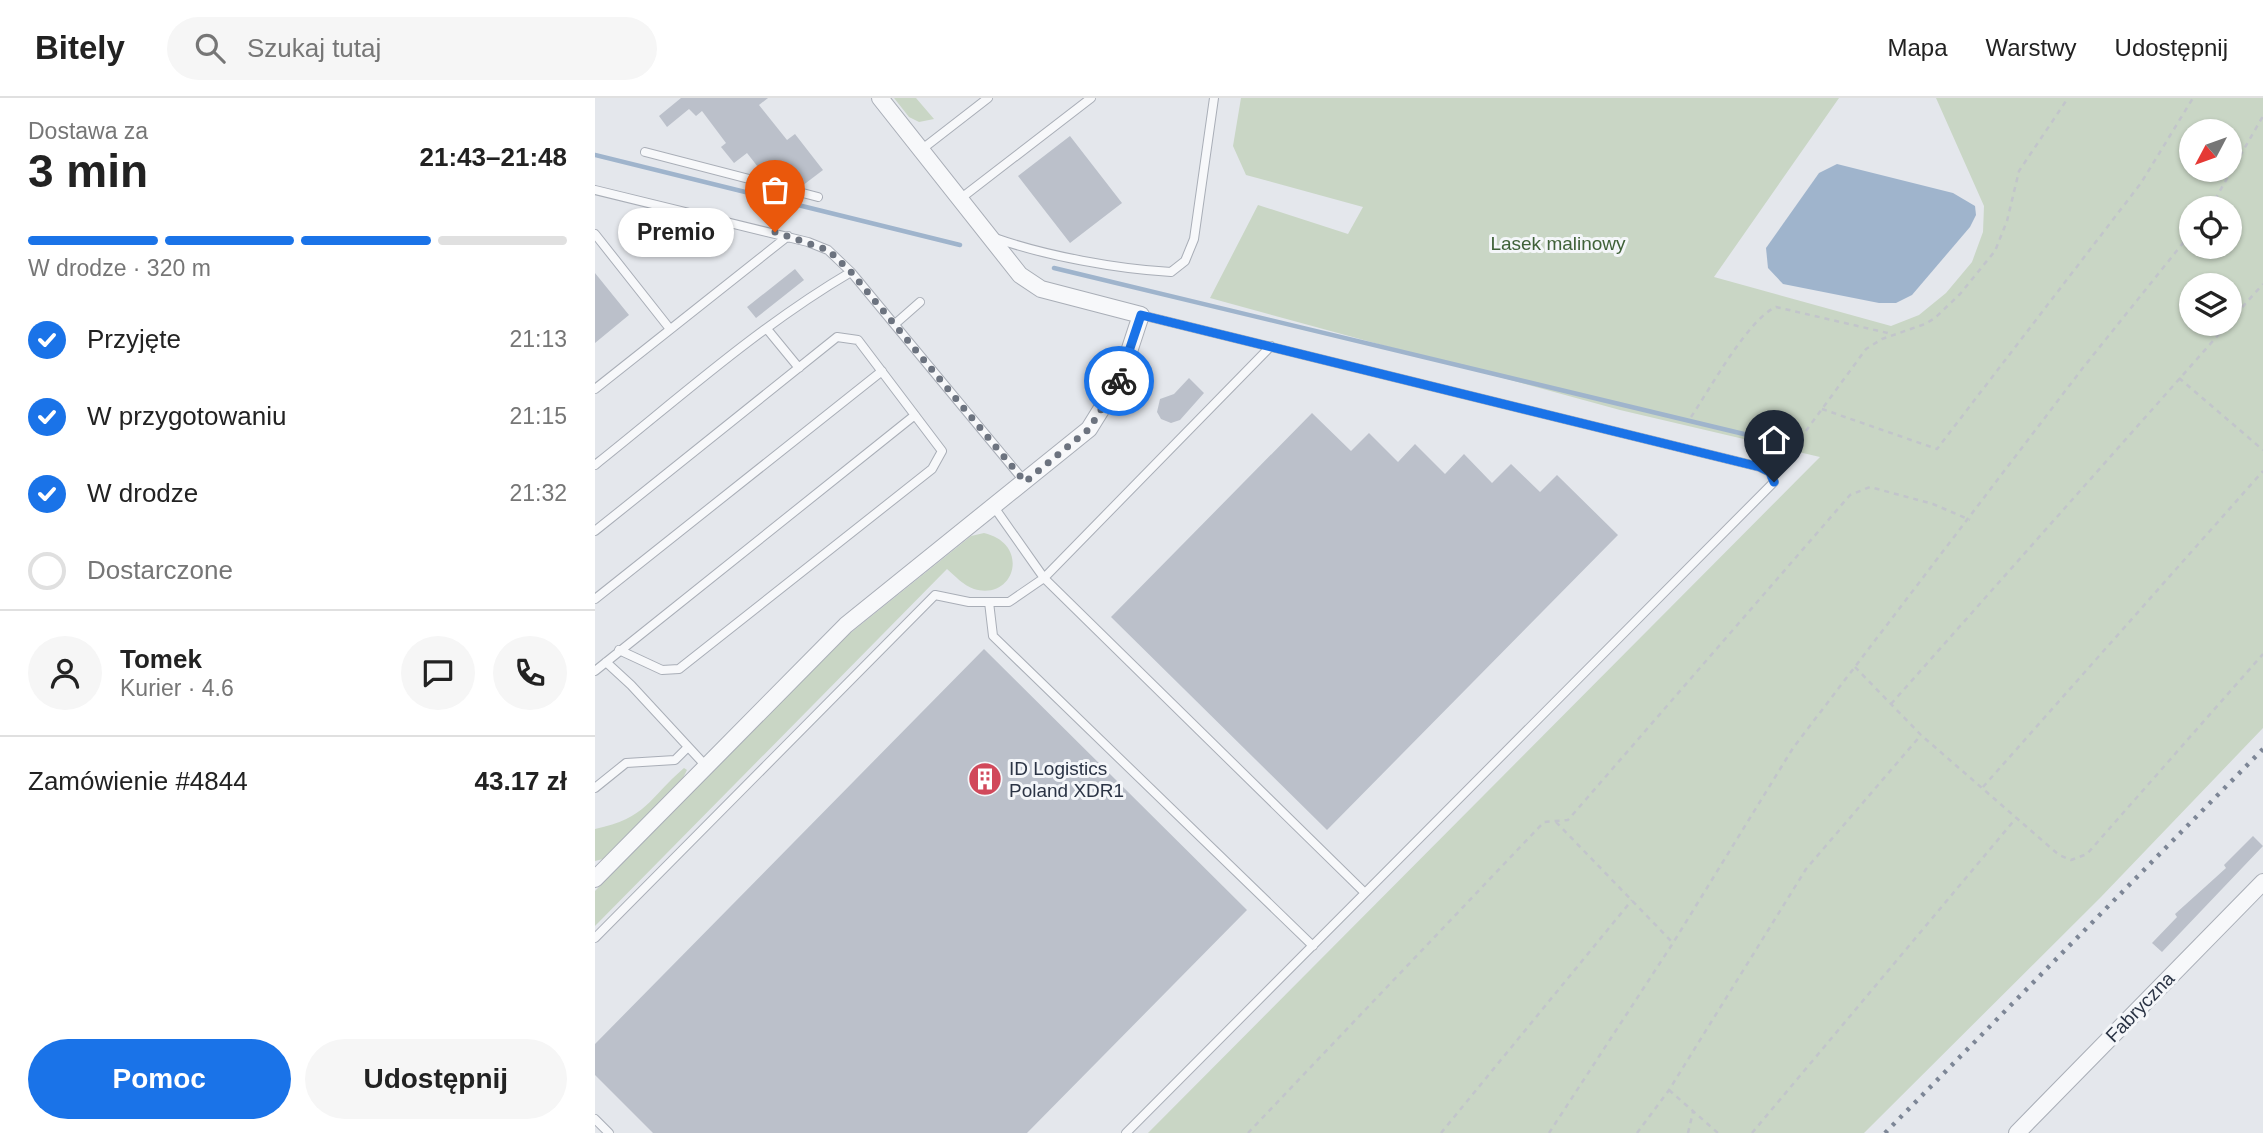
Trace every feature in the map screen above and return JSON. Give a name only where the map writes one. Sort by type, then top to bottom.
[{"type":"street","points":[[595,879],[846,625],[1089,429],[1120,379],[1141,315],[1041,289],[1020,275],[880,98]]},
{"type":"street","name":"Fabryczna","points":[[2017,1133],[2263,882]]},
{"type":"lane","points":[[921,150],[988,98]]},
{"type":"lane","points":[[960,199],[1091,98]]},
{"type":"lane","points":[[990,236],[1034,250],[1143,271],[1171,272],[1185,261],[1194,239],[1214,98]]},
{"type":"lane","points":[[645,152],[818,197]]},
{"type":"lane","points":[[595,190],[788,236],[828,250],[851,272],[1025,482]]},
{"type":"lane","points":[[595,234],[670,329]]},
{"type":"lane","points":[[595,388],[788,236]]},
{"type":"lane","points":[[595,465],[811,295],[851,272]]},
{"type":"lane","points":[[895,324],[921,302]]},
{"type":"lane","points":[[1126,1133],[1774,482],[1770,472],[1760,467],[1141,315]]},
{"type":"lane","points":[[767,329],[799,368]]},
{"type":"lane","points":[[595,531],[837,337],[858,340],[942,450],[932,469],[678,669],[662,670],[619,650]]},
{"type":"lane","points":[[595,938],[935,595],[969,603],[1009,602],[1044,578],[1271,346]]},
{"type":"lane","points":[[595,599],[882,371]]},
{"type":"lane","points":[[595,671],[915,415]]},
{"type":"lane","points":[[994,507],[1044,578],[1365,893]]},
{"type":"lane","points":[[989,602],[993,635],[1313,946]]},
{"type":"lane","points":[[605,662],[631,685],[705,765]]},
{"type":"lane","points":[[595,788],[626,763],[675,760],[687,748]]},
{"type":"lane","points":[[595,1119],[609,1133]]},
{"type":"path","points":[[1800,439],[1866,349],[1935,318],[1995,251],[2007,221],[2019,171],[2069,98]]},
{"type":"path","points":[[1822,409],[1937,449],[2141,183],[2193,98]]},
{"type":"path","points":[[2217,196],[2263,116]]},
{"type":"path","points":[[1549,1133],[1673,943],[1793,748],[1970,520],[2082,369],[2179,248]]},
{"type":"path","points":[[2242,308],[2263,284]]},
{"type":"path","points":[[1691,416],[1752,328],[1767,311],[1776,307],[1895,335]]},
{"type":"path","points":[[1890,705],[2217,336]]},
{"type":"path","points":[[2179,378],[2263,450]]},
{"type":"path","points":[[1983,787],[2263,471]]},
{"type":"path","points":[[1248,1133],[1544,822],[1568,820],[1850,495],[1859,489],[1870,487],[1933,504],[1970,520]]},
{"type":"path","points":[[1855,667],[1921,735],[2059,856],[2071,860],[2087,854],[2263,654]]},
{"type":"path","points":[[1637,1133],[1669,1090],[1806,869],[1921,735]]},
{"type":"path","points":[[1752,1133],[2017,817]]},
{"type":"path","points":[[1555,821],[1673,943]]},
{"type":"path","points":[[1441,1133],[1632,900]]},
{"type":"path","points":[[1669,1090],[1718,1133]]},
{"type":"path","points":[[1688,1133],[1693,1111]]},
{"type":"green space","points":[[894,98],[916,98],[934,119],[919,122],[909,117]]},
{"type":"green space","name":"Lasek malinowy","points":[[1241,98],[1839,98],[1714,277],[1891,326],[1919,315],[1946,293],[1972,262],[1983,232],[1984,206],[1936,98],[2263,98],[2263,728],[2100,898],[1864,1133],[1148,1133],[1820,457],[1620,410],[1210,298],[1258,205],[1348,234],[1363,207],[1246,175],[1233,146]]},
{"type":"green space","points":[[984,533],[999,539],[1008,548],[1012,570],[1008,579],[999,587],[988,590],[974,589],[947,569],[595,926],[595,891],[838,643],[971,536]]},
{"type":"green space","points":[[684,768],[687,770],[683,778],[603,859],[595,861],[595,829],[637,813]]},
{"type":"water","points":[[1837,164],[1953,193],[1975,206],[1976,215],[1970,227],[1912,295],[1896,303],[1879,303],[1783,284],[1768,268],[1766,248],[1819,173]]},
{"type":"building","points":[[681,98],[768,98],[759,105],[787,140],[795,134],[823,170],[802,186],[792,176],[785,182],[773,171],[765,176],[747,153],[734,163],[721,147],[726,143],[702,111],[696,116],[689,109],[667,127],[659,116]]},
{"type":"building","points":[[1070,136],[1122,203],[1070,243],[1018,176]]},
{"type":"building","points":[[795,269],[804,280],[756,318],[747,307]]},
{"type":"building","points":[[595,273],[629,315],[595,343]]},
{"type":"building","points":[[1189,378],[1204,393],[1180,420],[1171,423],[1161,419],[1157,412],[1160,399],[1174,394]]},
{"type":"building","points":[[1312,413],[1351,451],[1369,433],[1398,462],[1415,444],[1445,474],[1464,454],[1492,483],[1511,464],[1540,492],[1557,475],[1618,535],[1327,830],[1111,617]]},
{"type":"building","name":"ID Logistics Poland XDR1","points":[[984,649],[1247,910],[1027,1133],[653,1133],[595,1075],[595,1044]]},
{"type":"building","points":[[2253,836],[2263,846],[2162,952],[2152,943],[2177,917],[2175,914],[2226,868],[2224,865]]},
{"type":"waterway","points":[[595,155],[960,245]]},
{"type":"waterway","points":[[1054,268],[1773,441]]},
{"type":"railway","points":[[1885,1133],[2263,749]]},
{"type":"way so far","points":[[775,232],[828,250],[851,272],[1025,482],[1089,429],[1119,381]]},
{"type":"place","name":"Premio","points":[[775,232]]},
{"type":"place","name":"ID Logistics Poland XDR1","points":[[985,779]]},
{"type":"route","points":[[1119,381],[1141,315],[1760,467],[1770,472],[1774,482]]}]
